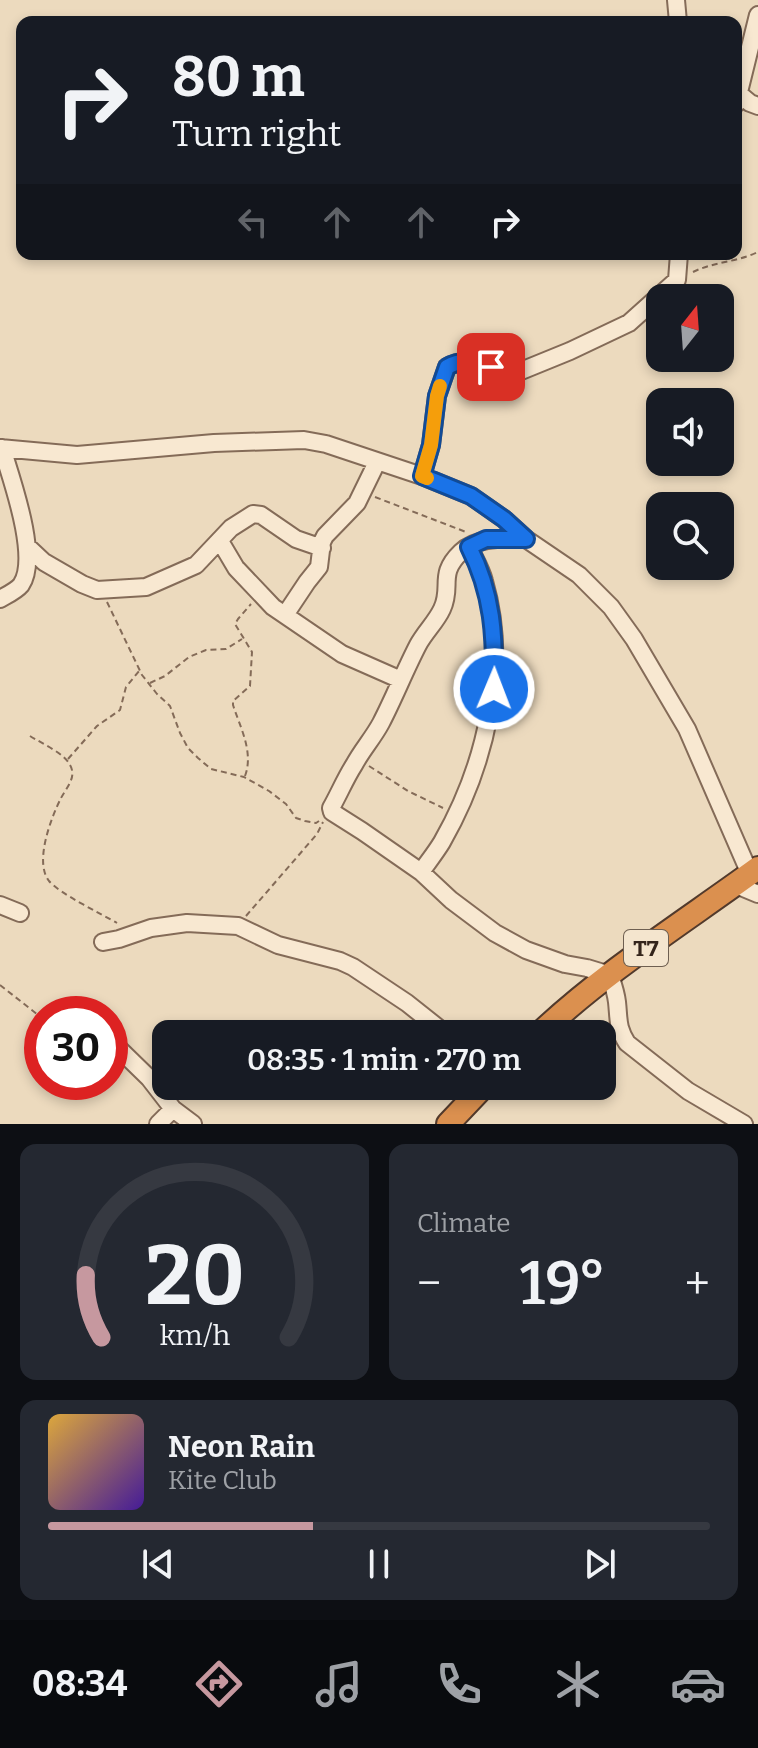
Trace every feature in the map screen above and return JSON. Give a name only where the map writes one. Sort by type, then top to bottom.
[{"type":"highway","name":"T7","points":[[556,1020],[677,924],[750,880]]},
{"type":"highway","points":[[448,1124],[471,1100]]},
{"type":"street","points":[[742,79],[758,15]]},
{"type":"street","points":[[422,476],[431,445],[437,396],[447,367],[460,362],[474,362],[516,373],[570,351],[629,323],[677,280],[679,260]]},
{"type":"street","points":[[0,599],[21,584],[26,572],[28,547],[1,448],[77,455],[214,443],[304,440],[326,444],[422,476],[471,496],[579,575],[611,607],[634,639],[687,729],[750,880]]},
{"type":"street","points":[[285,615],[319,567],[325,536],[353,509],[377,462]]},
{"type":"street","points":[[28,547],[44,562],[82,584],[101,590],[146,587],[174,576],[196,565],[231,528],[256,513],[296,539],[322,548]]},
{"type":"street","points":[[526,539],[486,539],[463,550],[450,565],[445,580],[446,600],[443,608],[419,643],[380,725],[358,758],[331,808],[332,812],[421,872],[451,900],[495,933],[526,950],[610,975],[617,1000],[617,1020],[627,1043],[688,1091],[744,1124]]},
{"type":"street","points":[[220,541],[236,568],[260,595],[285,615],[342,654],[401,680]]},
{"type":"street","points":[[421,872],[442,842],[468,788],[494,689],[495,651],[490,611],[484,581],[469,547]]},
{"type":"street","points":[[0,905],[20,913]]},
{"type":"street","points":[[103,942],[151,928],[187,923],[238,926],[278,945],[353,967],[428,1020]]},
{"type":"street","points":[[128,1058],[173,1109],[193,1124]]},
{"type":"street","points":[[158,1124],[173,1109]]},
{"type":"path","points":[[677,280],[703,267],[733,260]]},
{"type":"path","points":[[363,492],[486,539]]},
{"type":"path","points":[[101,590],[139,671],[170,706],[188,748],[211,769],[244,777],[269,791],[286,804],[296,818],[316,823],[324,818],[317,834],[238,926]]},
{"type":"path","points":[[244,777],[247,768],[246,743],[233,701],[250,686],[252,652],[235,624],[260,595]]},
{"type":"path","points":[[148,684],[165,676],[189,657],[206,650],[226,649],[244,638]]},
{"type":"path","points":[[67,760],[97,726],[120,710],[126,687],[139,671]]},
{"type":"path","points":[[30,736],[67,760],[72,767],[71,781],[57,809],[42,855],[45,875],[62,892],[136,934]]},
{"type":"path","points":[[358,758],[408,791],[455,814]]},
{"type":"path","points":[[0,985],[24,1004]]},
{"type":"slow traffic","points":[[427,478],[422,476],[431,445],[440,386]]},
{"type":"route","points":[[491,367],[460,362],[447,367],[437,396],[431,445],[422,476],[471,496],[526,539],[486,539],[469,547],[484,581],[490,611],[495,651],[494,689]]}]
